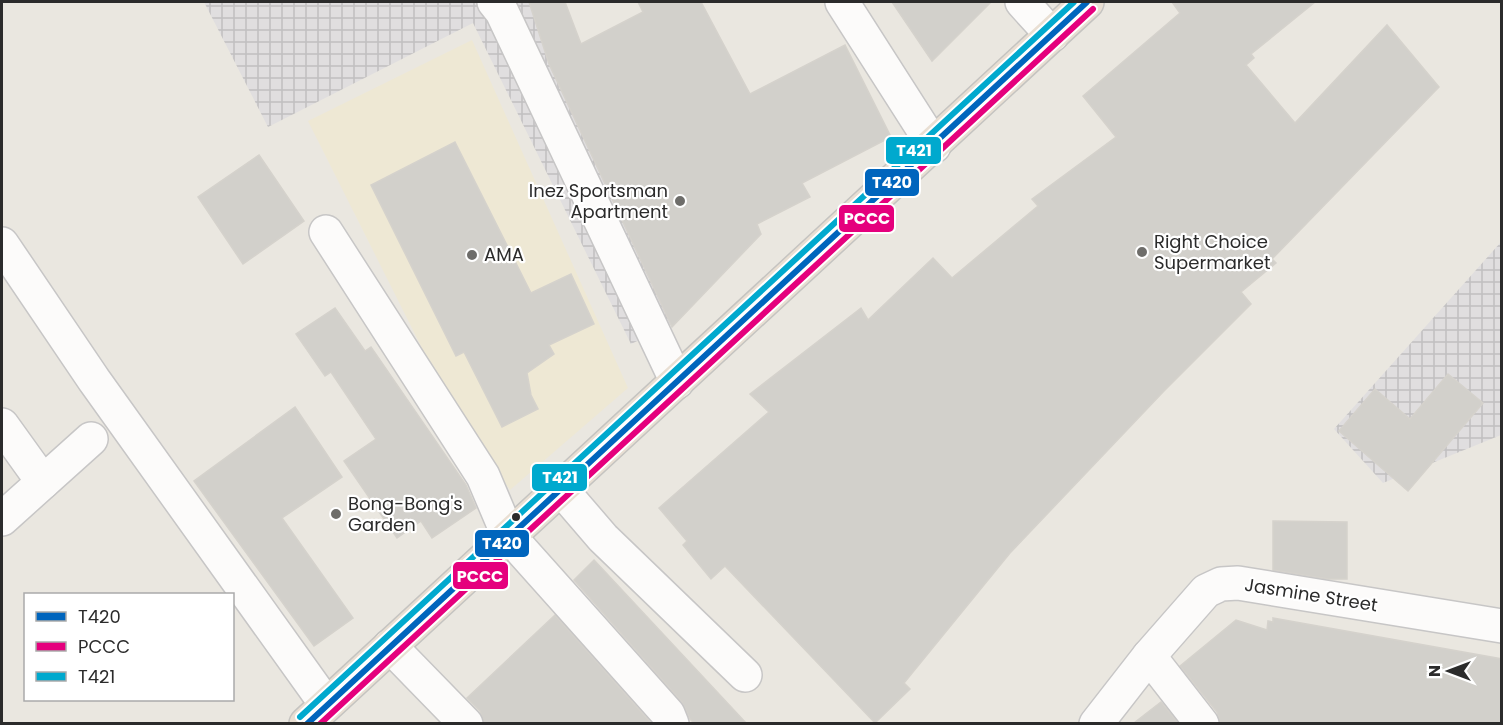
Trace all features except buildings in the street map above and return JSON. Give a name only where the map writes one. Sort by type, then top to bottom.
[{"type":"highway","points":[[316,714],[508,535],[934,146],[1087,2]]},
{"type":"street","points":[[494,2],[502,12],[677,382]]},
{"type":"street","points":[[842,2],[934,146]]},
{"type":"street","points":[[1022,2],[1052,34]]},
{"type":"street","points":[[326,232],[483,476],[508,535],[668,714],[672,723]]},
{"type":"street","points":[[2,244],[316,714]]},
{"type":"street","points":[[2,425],[43,482]]},
{"type":"street","points":[[2,519],[91,439]]},
{"type":"street","points":[[560,488],[603,537],[745,675]]},
{"type":"street","name":"Jasmine Street","points":[[1096,723],[1149,656],[1206,591],[1221,584],[1238,583],[1502,626]]},
{"type":"street","points":[[390,646],[466,723]]},
{"type":"street","points":[[1149,656],[1202,723]]},
{"type":"shaded area","points":[[204,2],[559,2],[675,323],[631,344],[473,23],[268,127]]},
{"type":"shaded area","name":"AMA","points":[[472,40],[628,388],[510,490],[448,400],[308,121]]},
{"type":"shaded area","points":[[1501,242],[1501,435],[1383,483],[1334,429]]},
{"type":"transit line","name":"T421","points":[[300,717],[1074,2]]},
{"type":"transit line","name":"T420","points":[[307,724],[1087,2]]},
{"type":"transit line","name":"PCCC","points":[[320,724],[1093,9]]},
{"type":"place","name":"Inez Sportsman Apartment","points":[[680,201]]},
{"type":"place","name":"Right Choice Supermarket","points":[[1142,252]]},
{"type":"place","name":"AMA","points":[[472,255]]},
{"type":"place","name":"Bong-Bong's Garden","points":[[336,514]]}]
